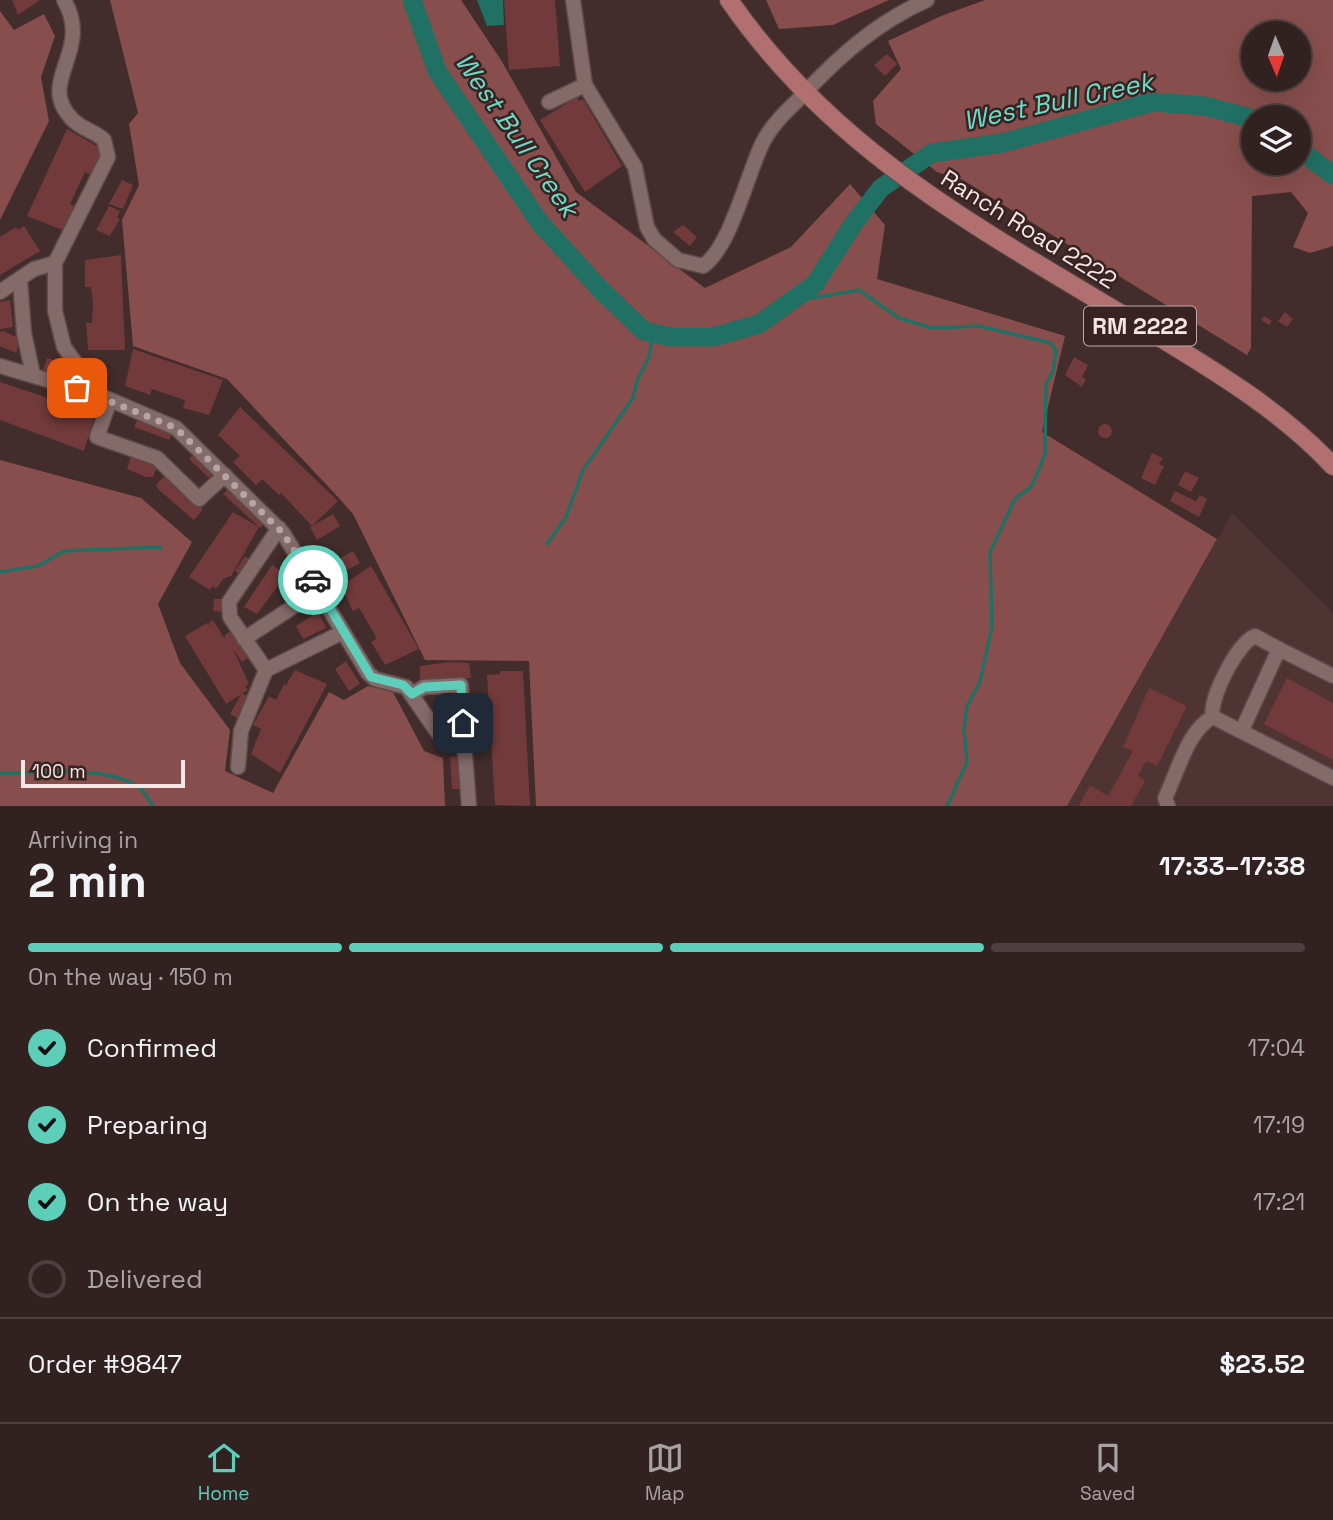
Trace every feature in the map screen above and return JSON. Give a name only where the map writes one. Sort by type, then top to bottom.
[{"type":"main road","name":"Ranch Road 2222","points":[[729,0],[804,92],[851,136],[936,202],[1202,363],[1260,402],[1333,466]]},
{"type":"street","points":[[64,0],[71,13],[75,34],[60,79],[60,100],[72,119],[104,140],[108,158],[55,263],[54,301],[60,337],[75,365],[105,398]]},
{"type":"street","points":[[573,0],[584,85],[635,167],[643,216],[654,239],[678,260],[695,266],[703,266],[719,251],[762,143],[770,130],[804,92],[857,42],[890,19],[928,0]]},
{"type":"street","points":[[549,102],[584,85]]},
{"type":"street","points":[[0,292],[34,270],[55,263]]},
{"type":"street","points":[[20,280],[24,333],[33,375]]},
{"type":"street","points":[[0,366],[105,398],[176,428],[279,528],[371,677],[403,685],[440,736],[464,742]]},
{"type":"street","points":[[105,398],[97,437],[157,458],[199,499],[225,475]]},
{"type":"street","points":[[266,670],[230,617],[228,606],[279,528]]},
{"type":"street","points":[[244,639],[319,590]]},
{"type":"street","points":[[237,767],[241,731],[266,670],[343,632]]},
{"type":"street","points":[[1213,717],[1213,703],[1244,642],[1255,636],[1333,676]]},
{"type":"street","points":[[1242,730],[1279,649]]},
{"type":"street","points":[[412,694],[424,687],[461,685],[469,806]]},
{"type":"street","points":[[1163,803],[1202,722],[1213,717],[1333,778]]},
{"type":"shaded area","points":[[110,0],[461,0],[501,60],[576,192],[705,288],[791,247],[850,184],[885,225],[877,279],[1065,336],[1042,432],[1217,539],[1067,806],[536,806],[529,661],[425,660],[353,514],[337,496],[227,379],[133,346],[122,220],[139,185],[129,124],[138,113]]},
{"type":"shaded area","points":[[766,0],[889,0],[833,25],[779,29]]},
{"type":"shaded area","points":[[985,0],[1333,0],[1333,246],[1310,253],[1293,247],[1308,213],[1291,192],[1252,196],[1251,348],[1247,355],[963,180],[937,172],[876,124],[873,101],[901,69],[888,41],[941,16]]},
{"type":"shaded area","points":[[0,11],[14,30],[44,14],[55,36],[41,77],[49,121],[0,220]]},
{"type":"shaded area","points":[[0,460],[141,498],[192,542],[158,604],[180,663],[230,730],[225,771],[273,793],[329,692],[344,700],[368,686],[393,692],[424,751],[443,758],[445,806],[0,806]]},
{"type":"shaded area","points":[[1232,513],[1333,613],[1333,806],[1067,806]]},
{"type":"water","points":[[477,0],[503,0],[504,25],[487,26]]},
{"type":"building","points":[[12,0],[40,0],[18,15]]},
{"type":"building","points":[[504,0],[555,0],[560,66],[509,70]]},
{"type":"building","points":[[887,54],[897,64],[885,76],[874,65]]},
{"type":"building","points":[[577,97],[579,101],[583,99],[622,166],[585,192],[540,120]]},
{"type":"building","points":[[67,129],[103,150],[108,157],[91,175],[85,172],[70,204],[76,207],[65,231],[27,216]]},
{"type":"building","points":[[122,180],[133,185],[123,209],[109,204]]},
{"type":"building","points":[[109,206],[120,211],[117,218],[120,219],[110,236],[96,230]]},
{"type":"building","points":[[683,225],[697,237],[690,246],[673,232]]},
{"type":"building","points":[[24,226],[40,251],[0,275],[0,237],[16,227],[18,230]]},
{"type":"building","points":[[121,255],[125,350],[88,350],[86,323],[92,323],[93,304],[91,287],[85,287],[85,260]]},
{"type":"building","points":[[10,300],[13,327],[0,329],[0,302]]},
{"type":"building","points":[[1285,312],[1293,319],[1287,327],[1278,321]]},
{"type":"building","points":[[1264,316],[1272,321],[1269,325],[1261,320]]},
{"type":"building","points":[[0,332],[21,339],[16,353],[0,346]]},
{"type":"building","points":[[133,349],[223,380],[209,415],[183,408],[185,401],[182,399],[152,389],[150,395],[125,386]]},
{"type":"building","points":[[1074,357],[1088,365],[1082,377],[1086,379],[1082,387],[1065,375]]},
{"type":"building","points":[[47,358],[73,366],[68,380],[43,370]]},
{"type":"building","points":[[0,382],[95,414],[84,451],[0,420]]},
{"type":"building","points":[[240,407],[338,501],[312,526],[281,493],[279,495],[262,479],[256,485],[233,462],[240,456],[218,435]]},
{"type":"building","points":[[138,419],[173,431],[169,440],[134,427]]},
{"type":"building","points":[[1105,424],[1110,426],[1110,436],[1105,438],[1100,436],[1098,431],[1100,426]]},
{"type":"building","points":[[195,452],[215,471],[209,478],[189,459]]},
{"type":"building","points":[[1152,453],[1163,458],[1159,464],[1164,466],[1155,485],[1141,478]]},
{"type":"building","points":[[132,454],[158,464],[153,477],[127,469]]},
{"type":"building","points":[[1185,471],[1199,478],[1191,492],[1178,485]]},
{"type":"building","points":[[166,474],[203,509],[194,520],[159,490],[156,485]]},
{"type":"building","points":[[230,487],[266,522],[260,528],[223,494]]},
{"type":"building","points":[[1175,491],[1196,501],[1200,495],[1207,499],[1199,517],[1170,501]]},
{"type":"building","points":[[233,512],[259,527],[231,576],[223,579],[216,589],[212,586],[210,590],[189,577]]},
{"type":"building","points":[[333,514],[340,526],[317,540],[310,527]]},
{"type":"building","points":[[353,551],[360,563],[337,576],[329,564]]},
{"type":"building","points":[[245,556],[253,561],[242,576],[235,571]]},
{"type":"building","points":[[272,565],[284,573],[283,579],[257,614],[244,607]]},
{"type":"building","points":[[371,566],[419,649],[385,665],[371,642],[376,639],[375,635],[359,608],[353,611],[341,586]]},
{"type":"building","points":[[214,599],[223,599],[222,612],[213,611]]},
{"type":"building","points":[[313,615],[320,615],[326,628],[303,639],[296,626]]},
{"type":"building","points":[[213,620],[225,639],[225,635],[233,629],[250,657],[242,662],[233,649],[249,684],[245,686],[248,690],[226,704],[185,636],[207,623],[211,626],[209,623]]},
{"type":"building","points":[[346,661],[360,684],[349,691],[335,669]]},
{"type":"building","points":[[450,662],[469,663],[471,678],[420,680],[420,666]]},
{"type":"building","points":[[295,670],[327,684],[280,773],[251,754],[261,729],[253,725],[269,696],[276,700]]},
{"type":"building","points":[[500,671],[523,671],[530,806],[495,805],[487,675],[500,674]]},
{"type":"building","points":[[1287,678],[1333,703],[1333,760],[1264,724]]},
{"type":"building","points":[[1149,688],[1187,706],[1157,766],[1146,761],[1138,776],[1145,781],[1131,806],[1079,806],[1090,785],[1108,796],[1133,751],[1123,747]]},
{"type":"building","points":[[242,693],[250,698],[239,719],[230,714]]},
{"type":"building","points":[[456,701],[458,728],[449,729],[447,702]]},
{"type":"building","points":[[459,756],[460,789],[452,789],[450,757]]},
{"type":"waterway","name":"West Bull Creek","points":[[412,0],[437,71],[540,223],[601,290],[644,331],[670,337],[713,337],[759,324],[815,284],[854,223],[881,188],[932,153],[1003,143],[1153,102],[1205,106],[1241,116]]},
{"type":"waterway","name":"West Bull Creek","points":[[1311,159],[1333,175]]},
{"type":"waterway","points":[[790,302],[859,290],[899,318],[932,328],[979,326],[1051,343],[1056,351],[1053,371],[1046,385],[1045,454],[1032,486],[1015,499],[990,552],[992,626],[980,682],[967,706],[964,729],[967,762],[947,806]]},
{"type":"waterway","points":[[547,544],[566,517],[583,470],[633,398],[637,381],[649,357],[653,333]]},
{"type":"waterway","points":[[0,572],[38,566],[64,551],[161,547]]},
{"type":"waterway","points":[[0,773],[72,772],[109,775],[140,788],[153,806]]},
{"type":"way so far","points":[[77,388],[176,428],[283,533],[313,580]]},
{"type":"route","points":[[313,580],[371,677],[403,685],[412,694],[424,687],[461,685],[463,723]]}]
